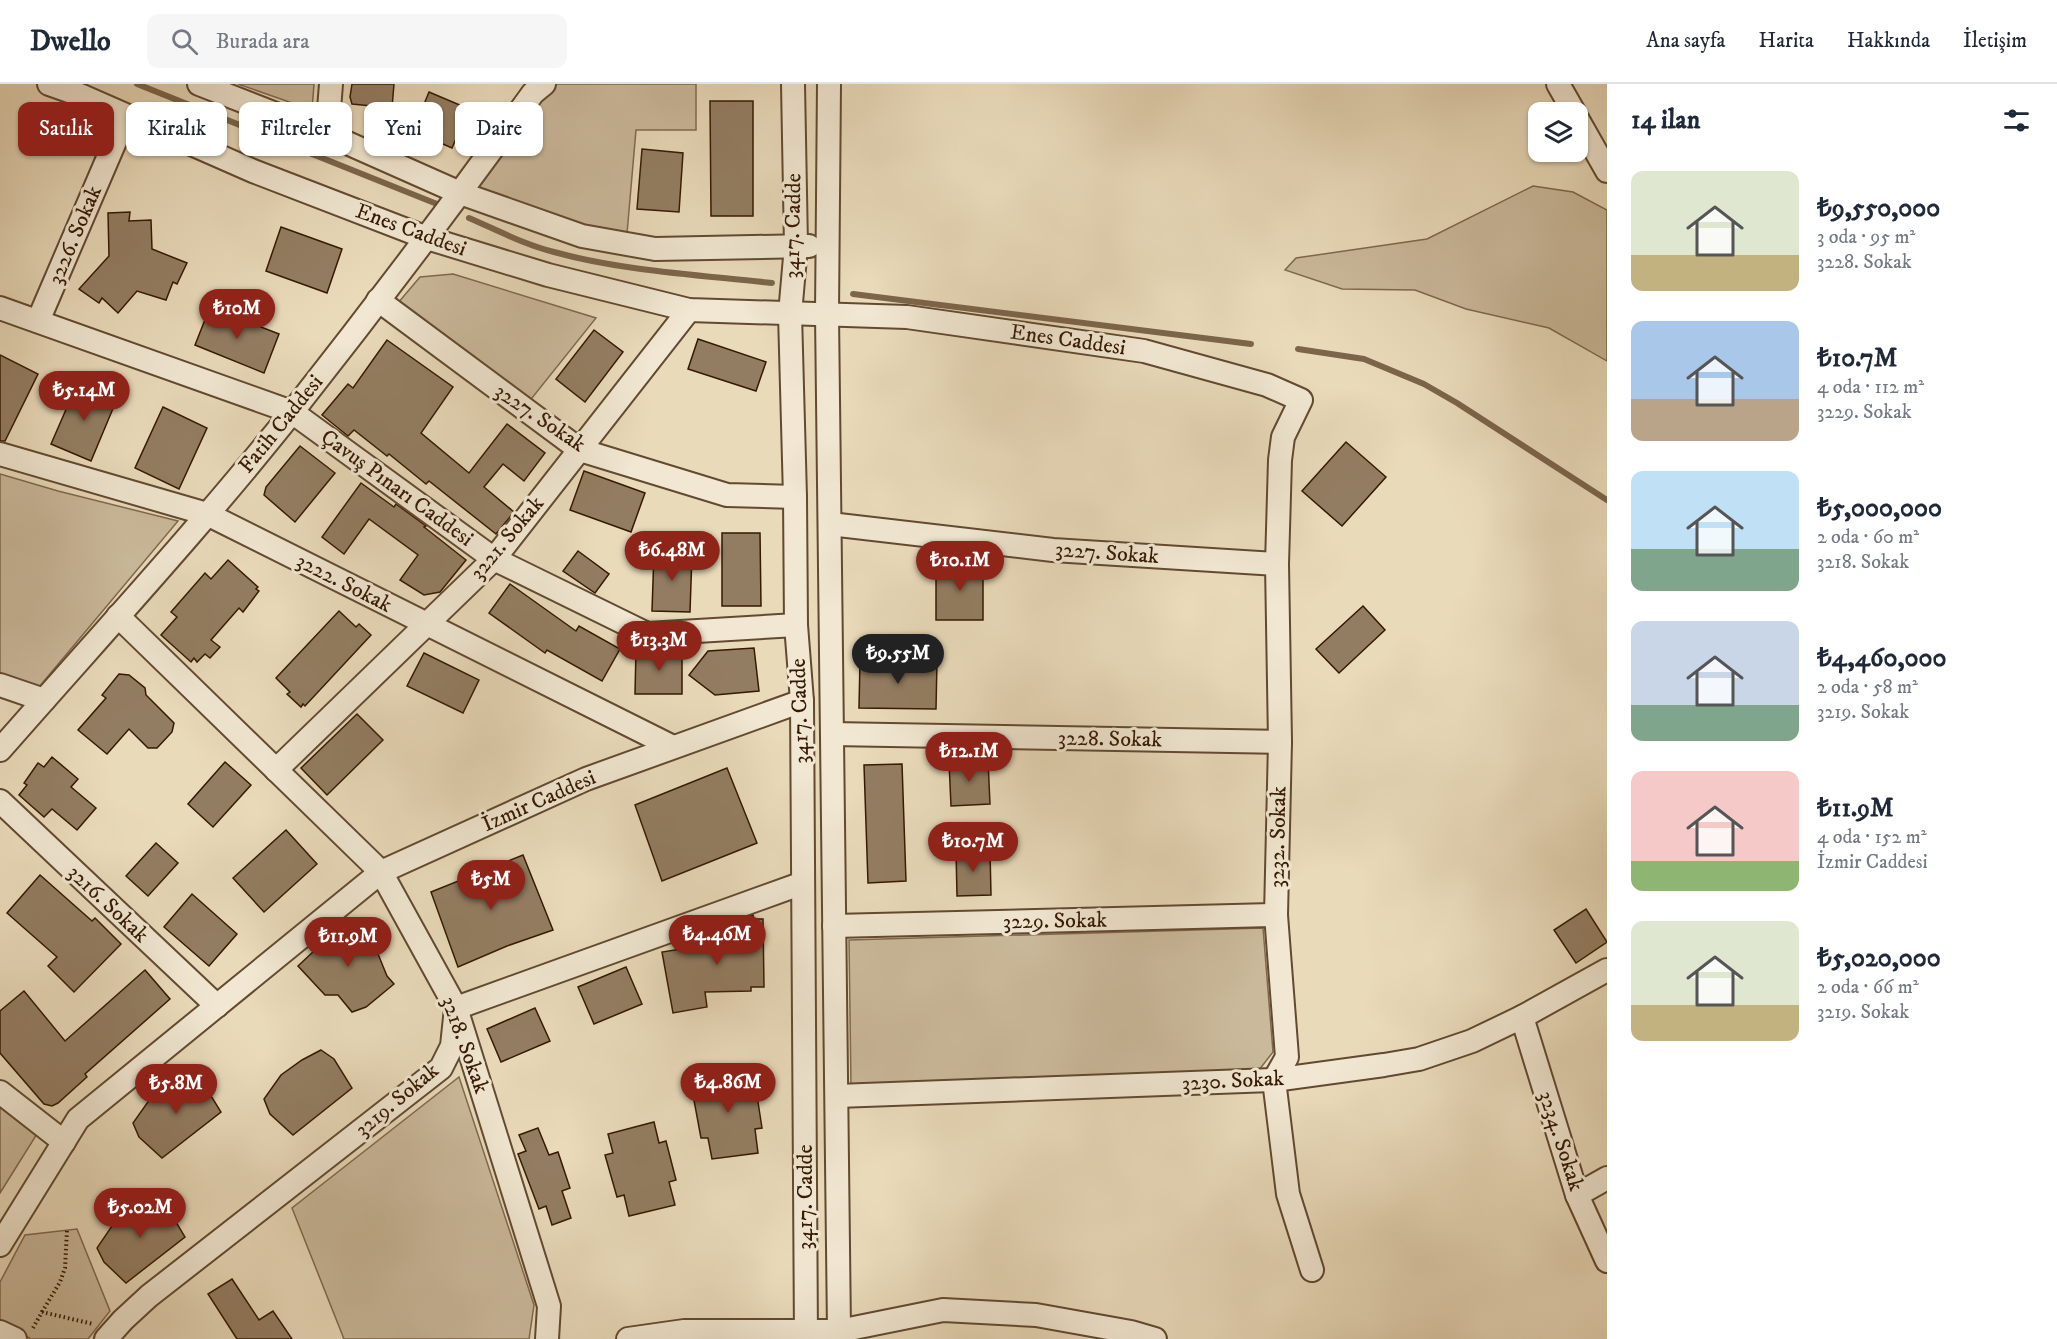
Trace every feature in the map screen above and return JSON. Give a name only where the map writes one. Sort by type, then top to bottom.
[{"type":"street","name":"Enes Caddesi","points":[[49,84],[126,116]]},
{"type":"street","points":[[199,84],[245,102]]},
{"type":"street","points":[[330,102],[331,84]]},
{"type":"street","name":"3417. Cadde","points":[[793,84],[796,246],[790,314],[796,625],[802,701],[806,1335]]},
{"type":"street","name":"3417. Cadde","points":[[829,84],[827,314],[839,1331]]},
{"type":"street","points":[[1558,84],[1568,102]]},
{"type":"street","name":"Fatih Caddesi","points":[[0,750],[207,514],[292,411],[427,238],[537,87]]},
{"type":"street","name":"3226. Sokak","points":[[38,321],[126,116]]},
{"type":"street","points":[[1588,138],[1607,171]]},
{"type":"street","points":[[352,145],[460,192],[582,236],[655,249],[828,246]]},
{"type":"street","name":"Enes Caddesi","points":[[218,156],[427,238],[549,275],[689,310],[907,317],[1144,351],[1267,385],[1301,400]]},
{"type":"street","name":"3227. Sokak","points":[[378,300],[580,450],[727,495],[795,497]]},
{"type":"street","name":"Çavuş Pınarı Caddesi","points":[[0,308],[292,411],[494,559],[647,634],[796,625]]},
{"type":"street","name":"3221. Sokak","points":[[276,770],[494,559],[689,310]]},
{"type":"street","name":"3232. Sokak","points":[[1274,1080],[1287,1057],[1276,915],[1280,742],[1277,564],[1280,460],[1283,437],[1301,400]]},
{"type":"street","name":"3222. Sokak","points":[[0,454],[207,514],[673,747]]},
{"type":"street","name":"3227. Sokak","points":[[830,524],[1053,550],[1277,564]]},
{"type":"street","name":"3218. Sokak","points":[[118,616],[381,872],[456,1008],[549,1306],[547,1339]]},
{"type":"street","points":[[0,685],[44,700]]},
{"type":"street","name":"İzmir Caddesi","points":[[0,1245],[78,1119],[381,872],[586,779],[802,701]]},
{"type":"street","name":"3228. Sokak","points":[[832,734],[1280,742]]},
{"type":"street","name":"3216. Sokak","points":[[0,801],[217,1006]]},
{"type":"street","points":[[456,1008],[803,883]]},
{"type":"street","name":"3229. Sokak","points":[[834,926],[1276,915]]},
{"type":"street","name":"3230. Sokak","points":[[837,1096],[1274,1080],[1419,1059],[1472,1041],[1522,1017],[1607,970]]},
{"type":"street","name":"3219. Sokak","points":[[108,1337],[149,1296],[441,1068],[453,1046],[456,1008]]},
{"type":"street","name":"3234. Sokak","points":[[1522,1017],[1577,1195],[1607,1261]]},
{"type":"street","points":[[1274,1080],[1288,1194],[1312,1270]]},
{"type":"street","points":[[0,1092],[64,1142]]},
{"type":"street","points":[[1577,1195],[1607,1178]]},
{"type":"street","points":[[628,1339],[684,1331],[806,1335],[839,1331],[943,1310],[1035,1315],[1131,1332],[1155,1339]]},
{"type":"street","points":[[0,1332],[23,1335]]},
{"type":"path","points":[[23,1335],[42,1312],[60,1282],[65,1268],[67,1230]]},
{"type":"path","points":[[42,1312],[99,1326],[108,1337]]},
{"type":"shaded area","points":[[238,84],[314,84],[313,102],[289,102]]},
{"type":"shaded area","points":[[556,84],[696,84],[696,130],[636,130],[626,245],[470,189],[494,156],[543,156],[543,102],[535,102]]},
{"type":"shaded area","points":[[1533,186],[1573,192],[1607,210],[1607,361],[1549,328],[1466,309],[1415,290],[1342,289],[1285,270],[1296,258],[1427,239]]},
{"type":"shaded area","points":[[453,274],[596,318],[524,408],[398,303],[420,277]]},
{"type":"shaded area","points":[[0,474],[178,521],[39,687],[0,673]]},
{"type":"shaded area","points":[[1263,928],[1273,1052],[1259,1070],[851,1086],[849,940]]},
{"type":"shaded area","points":[[459,1077],[534,1305],[529,1339],[344,1339],[292,1208]]},
{"type":"shaded area","points":[[0,1107],[37,1134],[0,1193]]},
{"type":"shaded area","points":[[77,1229],[110,1311],[88,1339],[31,1339],[0,1321],[0,1282],[25,1235]]},
{"type":"building","points":[[352,84],[394,84],[392,102],[352,104],[350,97]]},
{"type":"building","points":[[429,92],[455,103],[455,141],[452,148],[443,144],[443,102],[425,102]]},
{"type":"building","points":[[710,101],[753,101],[753,216],[711,216]]},
{"type":"building","points":[[642,149],[683,153],[679,212],[637,209]]},
{"type":"building","points":[[130,212],[129,221],[151,220],[152,249],[187,263],[177,284],[173,282],[166,300],[137,291],[118,313],[102,298],[99,303],[79,289],[109,256],[108,213]]},
{"type":"building","points":[[281,227],[342,249],[327,293],[266,271]]},
{"type":"building","points":[[210,307],[279,334],[264,373],[195,345]]},
{"type":"building","points":[[594,330],[623,352],[585,402],[556,379]]},
{"type":"building","points":[[698,339],[766,362],[756,391],[688,369]]},
{"type":"building","points":[[387,340],[453,387],[421,433],[469,473],[507,424],[545,453],[524,481],[503,464],[484,487],[514,512],[496,534],[429,481],[426,484],[389,454],[387,456],[354,430],[348,436],[322,415],[348,384],[353,388]]},
{"type":"building","points":[[0,355],[38,374],[5,441],[0,441]]},
{"type":"building","points":[[78,382],[117,399],[91,461],[51,444]]},
{"type":"building","points":[[163,407],[207,428],[179,489],[135,468]]},
{"type":"building","points":[[1346,442],[1386,477],[1342,526],[1302,491]]},
{"type":"building","points":[[300,446],[335,473],[295,522],[264,495],[266,487]]},
{"type":"building","points":[[584,471],[645,493],[631,532],[570,510]]},
{"type":"building","points":[[361,483],[394,507],[396,504],[426,526],[424,527],[466,560],[440,592],[424,595],[400,580],[418,555],[369,519],[344,554],[322,537]]},
{"type":"building","points":[[722,533],[760,533],[761,606],[722,606]]},
{"type":"building","points":[[578,551],[609,574],[595,593],[563,571]]},
{"type":"building","points":[[654,552],[692,554],[690,612],[652,611]]},
{"type":"building","points":[[228,560],[258,587],[256,589],[259,591],[243,612],[239,608],[211,640],[220,647],[210,658],[205,654],[197,662],[194,658],[191,662],[161,635],[177,617],[171,612],[205,573],[211,579]]},
{"type":"building","points":[[936,565],[983,565],[983,620],[936,620]]},
{"type":"building","points":[[510,584],[576,631],[579,626],[620,649],[602,681],[547,650],[545,653],[489,613]]},
{"type":"building","points":[[1363,606],[1385,630],[1339,673],[1316,649]]},
{"type":"building","points":[[339,611],[356,627],[359,624],[371,635],[305,706],[303,704],[301,707],[287,694],[290,692],[276,678]]},
{"type":"building","points":[[754,648],[759,691],[715,695],[689,675],[708,651]]},
{"type":"building","points":[[636,650],[682,650],[682,694],[635,694]]},
{"type":"building","points":[[424,653],[479,680],[463,713],[407,686]]},
{"type":"building","points":[[860,661],[937,662],[936,709],[859,708]]},
{"type":"building","points":[[119,674],[129,675],[145,688],[146,695],[174,723],[172,732],[157,748],[148,748],[129,729],[107,754],[78,730],[106,698],[102,695]]},
{"type":"building","points":[[357,714],[383,740],[327,795],[301,768]]},
{"type":"building","points":[[52,757],[78,779],[71,787],[96,808],[77,830],[52,809],[44,817],[19,795],[27,785],[24,783],[38,763],[44,767]]},
{"type":"building","points":[[988,760],[990,804],[951,806],[949,762]]},
{"type":"building","points":[[225,762],[251,785],[213,827],[188,804]]},
{"type":"building","points":[[902,764],[906,881],[868,883],[864,765]]},
{"type":"building","points":[[727,768],[757,843],[662,881],[635,805]]},
{"type":"building","points":[[286,830],[317,864],[264,912],[233,878]]},
{"type":"building","points":[[156,843],[178,863],[148,896],[126,876]]},
{"type":"building","points":[[956,851],[990,851],[991,895],[957,896]]},
{"type":"building","points":[[523,855],[553,930],[458,967],[431,892]]},
{"type":"building","points":[[40,875],[92,921],[95,918],[121,944],[74,992],[48,966],[57,957],[7,913]]},
{"type":"building","points":[[192,894],[237,934],[209,966],[164,927]]},
{"type":"building","points":[[1586,909],[1607,942],[1576,963],[1554,930]]},
{"type":"building","points":[[753,915],[754,919],[763,919],[764,987],[751,987],[751,991],[705,992],[707,1007],[673,1013],[662,952],[724,942],[724,926]]},
{"type":"building","points":[[347,920],[370,941],[387,976],[394,984],[366,1007],[352,1012],[338,995],[325,995],[298,966]]},
{"type":"building","points":[[626,967],[642,1004],[594,1024],[578,987]]},
{"type":"building","points":[[145,970],[170,999],[85,1074],[87,1077],[58,1103],[52,1106],[44,1104],[0,1053],[0,1011],[24,991],[65,1041]]},
{"type":"building","points":[[535,1008],[550,1041],[501,1062],[487,1029]]},
{"type":"building","points":[[321,1050],[334,1059],[352,1088],[293,1135],[270,1114],[264,1099],[281,1075]]},
{"type":"building","points":[[746,1069],[749,1090],[756,1089],[762,1128],[755,1129],[758,1153],[712,1159],[708,1138],[701,1138],[693,1095],[702,1094],[699,1075]]},
{"type":"building","points":[[190,1073],[203,1083],[221,1112],[162,1158],[139,1137],[133,1123],[150,1099]]},
{"type":"building","points":[[654,1122],[659,1143],[666,1141],[676,1180],[669,1182],[675,1205],[629,1216],[624,1195],[617,1197],[605,1155],[613,1153],[608,1134]]},
{"type":"building","points":[[538,1128],[549,1155],[558,1152],[570,1188],[562,1191],[571,1218],[552,1225],[546,1206],[539,1209],[518,1154],[526,1151],[519,1135]]},
{"type":"building","points":[[155,1198],[167,1207],[185,1237],[126,1283],[104,1262],[97,1248],[114,1223],[135,1208]]},
{"type":"building","points":[[232,1279],[259,1320],[273,1311],[292,1339],[237,1339],[208,1294]]},
{"type":"waterway","points":[[137,84],[437,204]]},
{"type":"waterway","points":[[469,218],[532,245],[607,264],[772,283]]},
{"type":"waterway","points":[[853,294],[1251,344]]},
{"type":"waterway","points":[[1298,349],[1364,359],[1424,384],[1607,500]]}]
